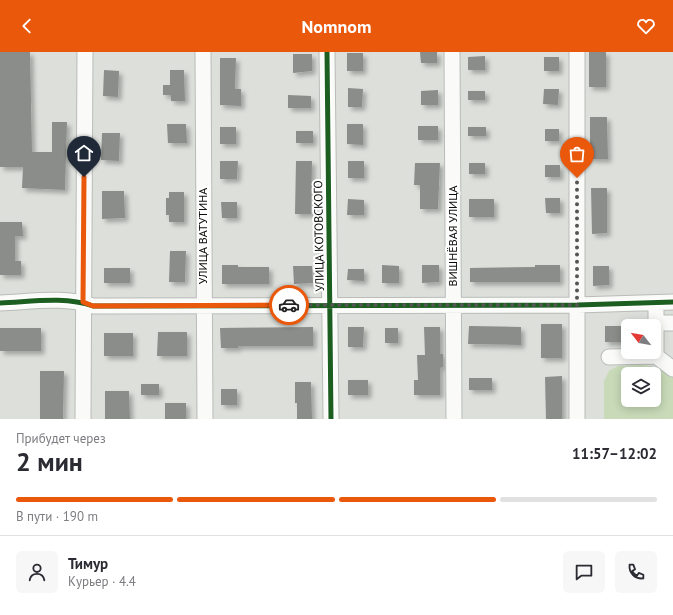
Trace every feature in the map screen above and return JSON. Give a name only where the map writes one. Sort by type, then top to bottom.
[{"type":"street","points":[[83,419],[85,52]]},
{"type":"street","name":"УЛИЦА ВАТУТИНА","points":[[203,52],[203,305],[205,419]]},
{"type":"street","name":"УЛИЦА КОТОВСКОГО","points":[[327,52],[331,419]]},
{"type":"street","name":"ВИШНЁВАЯ УЛИЦА","points":[[452,52],[454,419]]},
{"type":"street","points":[[577,52],[577,419]]},
{"type":"street","points":[[0,303],[64,300],[83,302],[93,306],[577,305],[673,302]]},
{"type":"street","points":[[656,303],[656,319]]},
{"type":"street","points":[[661,323],[673,323]]},
{"type":"street","points":[[609,357],[621,357]]},
{"type":"street","points":[[660,359],[673,369]]},
{"type":"green space","points":[[642,365],[655,367],[621,367],[621,407],[661,407],[661,368],[668,369],[673,374],[673,419],[604,419],[604,381],[609,371],[618,366]]},
{"type":"building","points":[[0,52],[30,52],[32,152],[52,152],[52,122],[67,122],[65,190],[22,188],[23,167],[0,167]]},
{"type":"building","points":[[420,52],[437,52],[437,63],[421,63]]},
{"type":"building","points":[[589,52],[606,52],[606,87],[589,87]]},
{"type":"building","points":[[347,53],[363,53],[363,71],[347,71]]},
{"type":"building","points":[[293,54],[312,54],[312,71],[293,73]]},
{"type":"building","points":[[485,56],[485,70],[468,70],[468,57]]},
{"type":"building","points":[[544,57],[559,57],[559,71],[544,71]]},
{"type":"building","points":[[220,58],[236,58],[235,89],[241,89],[241,106],[220,105]]},
{"type":"building","points":[[104,70],[119,71],[118,97],[103,96]]},
{"type":"building","points":[[170,70],[184,70],[185,101],[171,101],[171,95],[163,95],[163,85],[170,85]]},
{"type":"building","points":[[348,88],[363,89],[362,107],[348,107]]},
{"type":"building","points":[[544,89],[559,89],[558,105],[543,104]]},
{"type":"building","points":[[438,90],[438,105],[421,105],[421,91]]},
{"type":"building","points":[[468,91],[485,91],[485,100],[468,100]]},
{"type":"building","points":[[288,95],[311,96],[311,108],[288,108]]},
{"type":"building","points":[[590,117],[607,117],[608,159],[590,159]]},
{"type":"building","points":[[167,124],[186,124],[187,143],[168,143]]},
{"type":"building","points":[[347,124],[363,124],[363,145],[347,144]]},
{"type":"building","points":[[418,126],[438,126],[438,140],[418,140]]},
{"type":"building","points":[[220,127],[236,127],[236,144],[220,144]]},
{"type":"building","points":[[468,127],[486,127],[486,136],[468,136]]},
{"type":"building","points":[[545,129],[559,129],[559,141],[545,141]]},
{"type":"building","points":[[296,131],[313,131],[313,143],[296,143]]},
{"type":"building","points":[[102,133],[120,133],[119,161],[101,160]]},
{"type":"building","points":[[220,161],[238,161],[237,179],[220,179]]},
{"type":"building","points":[[296,161],[312,161],[311,214],[295,214]]},
{"type":"building","points":[[348,161],[364,161],[364,178],[348,178]]},
{"type":"building","points":[[415,163],[440,163],[438,209],[420,209],[420,185],[414,185]]},
{"type":"building","points":[[469,163],[485,163],[485,174],[469,174]]},
{"type":"building","points":[[545,165],[560,165],[560,177],[545,177]]},
{"type":"building","points":[[591,188],[607,188],[607,233],[592,234]]},
{"type":"building","points":[[102,191],[124,191],[125,218],[102,219]]},
{"type":"building","points":[[169,192],[184,192],[184,222],[169,222],[169,215],[166,215],[166,198],[169,198]]},
{"type":"building","points":[[545,198],[560,198],[560,213],[546,213]]},
{"type":"building","points":[[348,199],[364,200],[364,215],[347,215]]},
{"type":"building","points":[[469,199],[494,199],[494,217],[469,217]]},
{"type":"building","points":[[221,202],[237,202],[237,218],[222,218]]},
{"type":"building","points":[[0,222],[22,222],[23,236],[15,236],[15,261],[21,261],[21,275],[0,275]]},
{"type":"building","points":[[170,251],[186,251],[185,282],[169,282]]},
{"type":"building","points":[[222,265],[238,265],[238,267],[269,267],[269,284],[222,284]]},
{"type":"building","points":[[382,265],[399,266],[399,283],[382,283]]},
{"type":"building","points":[[422,265],[439,265],[439,282],[422,283]]},
{"type":"building","points":[[535,265],[560,265],[560,282],[470,282],[470,268],[535,267]]},
{"type":"building","points":[[293,266],[312,266],[313,283],[294,284]]},
{"type":"building","points":[[593,266],[609,266],[609,285],[593,286]]},
{"type":"building","points":[[104,268],[130,268],[130,283],[104,283]]},
{"type":"building","points":[[348,269],[364,269],[364,281],[347,280]]},
{"type":"building","points":[[541,324],[562,324],[562,358],[541,358]]},
{"type":"building","points":[[469,326],[521,327],[521,345],[468,344]]},
{"type":"building","points":[[605,326],[621,326],[621,342],[605,342]]},
{"type":"building","points":[[313,327],[313,346],[238,346],[238,348],[221,348],[220,328]]},
{"type":"building","points":[[348,327],[364,327],[363,347],[348,347]]},
{"type":"building","points":[[424,327],[440,327],[440,354],[443,354],[443,367],[440,368],[440,395],[414,395],[414,380],[418,380],[417,355],[425,355]]},
{"type":"building","points":[[0,328],[41,328],[41,351],[0,351]]},
{"type":"building","points":[[385,328],[398,328],[398,343],[385,343]]},
{"type":"building","points":[[158,332],[187,332],[187,356],[157,356]]},
{"type":"building","points":[[104,333],[133,333],[133,356],[104,356]]},
{"type":"building","points":[[40,371],[64,371],[63,419],[40,419]]},
{"type":"building","points":[[562,376],[562,419],[546,419],[545,377]]},
{"type":"building","points":[[469,378],[492,378],[492,390],[469,390]]},
{"type":"building","points":[[348,380],[368,380],[368,395],[348,395]]},
{"type":"building","points":[[295,382],[311,382],[312,419],[297,419]]},
{"type":"building","points":[[141,384],[159,384],[159,395],[141,395]]},
{"type":"building","points":[[221,389],[237,389],[237,405],[221,405]]},
{"type":"building","points":[[105,391],[129,391],[130,419],[105,419]]},
{"type":"building","points":[[165,403],[186,403],[186,419],[165,419]]},
{"type":"cycle path","points":[[327,52],[331,419]]},
{"type":"cycle path","points":[[0,303],[59,300],[93,306],[577,305],[673,302]]},
{"type":"way so far","points":[[289,305],[577,305],[577,178]]},
{"type":"route","points":[[84,177],[83,302],[93,306],[289,305]]}]
